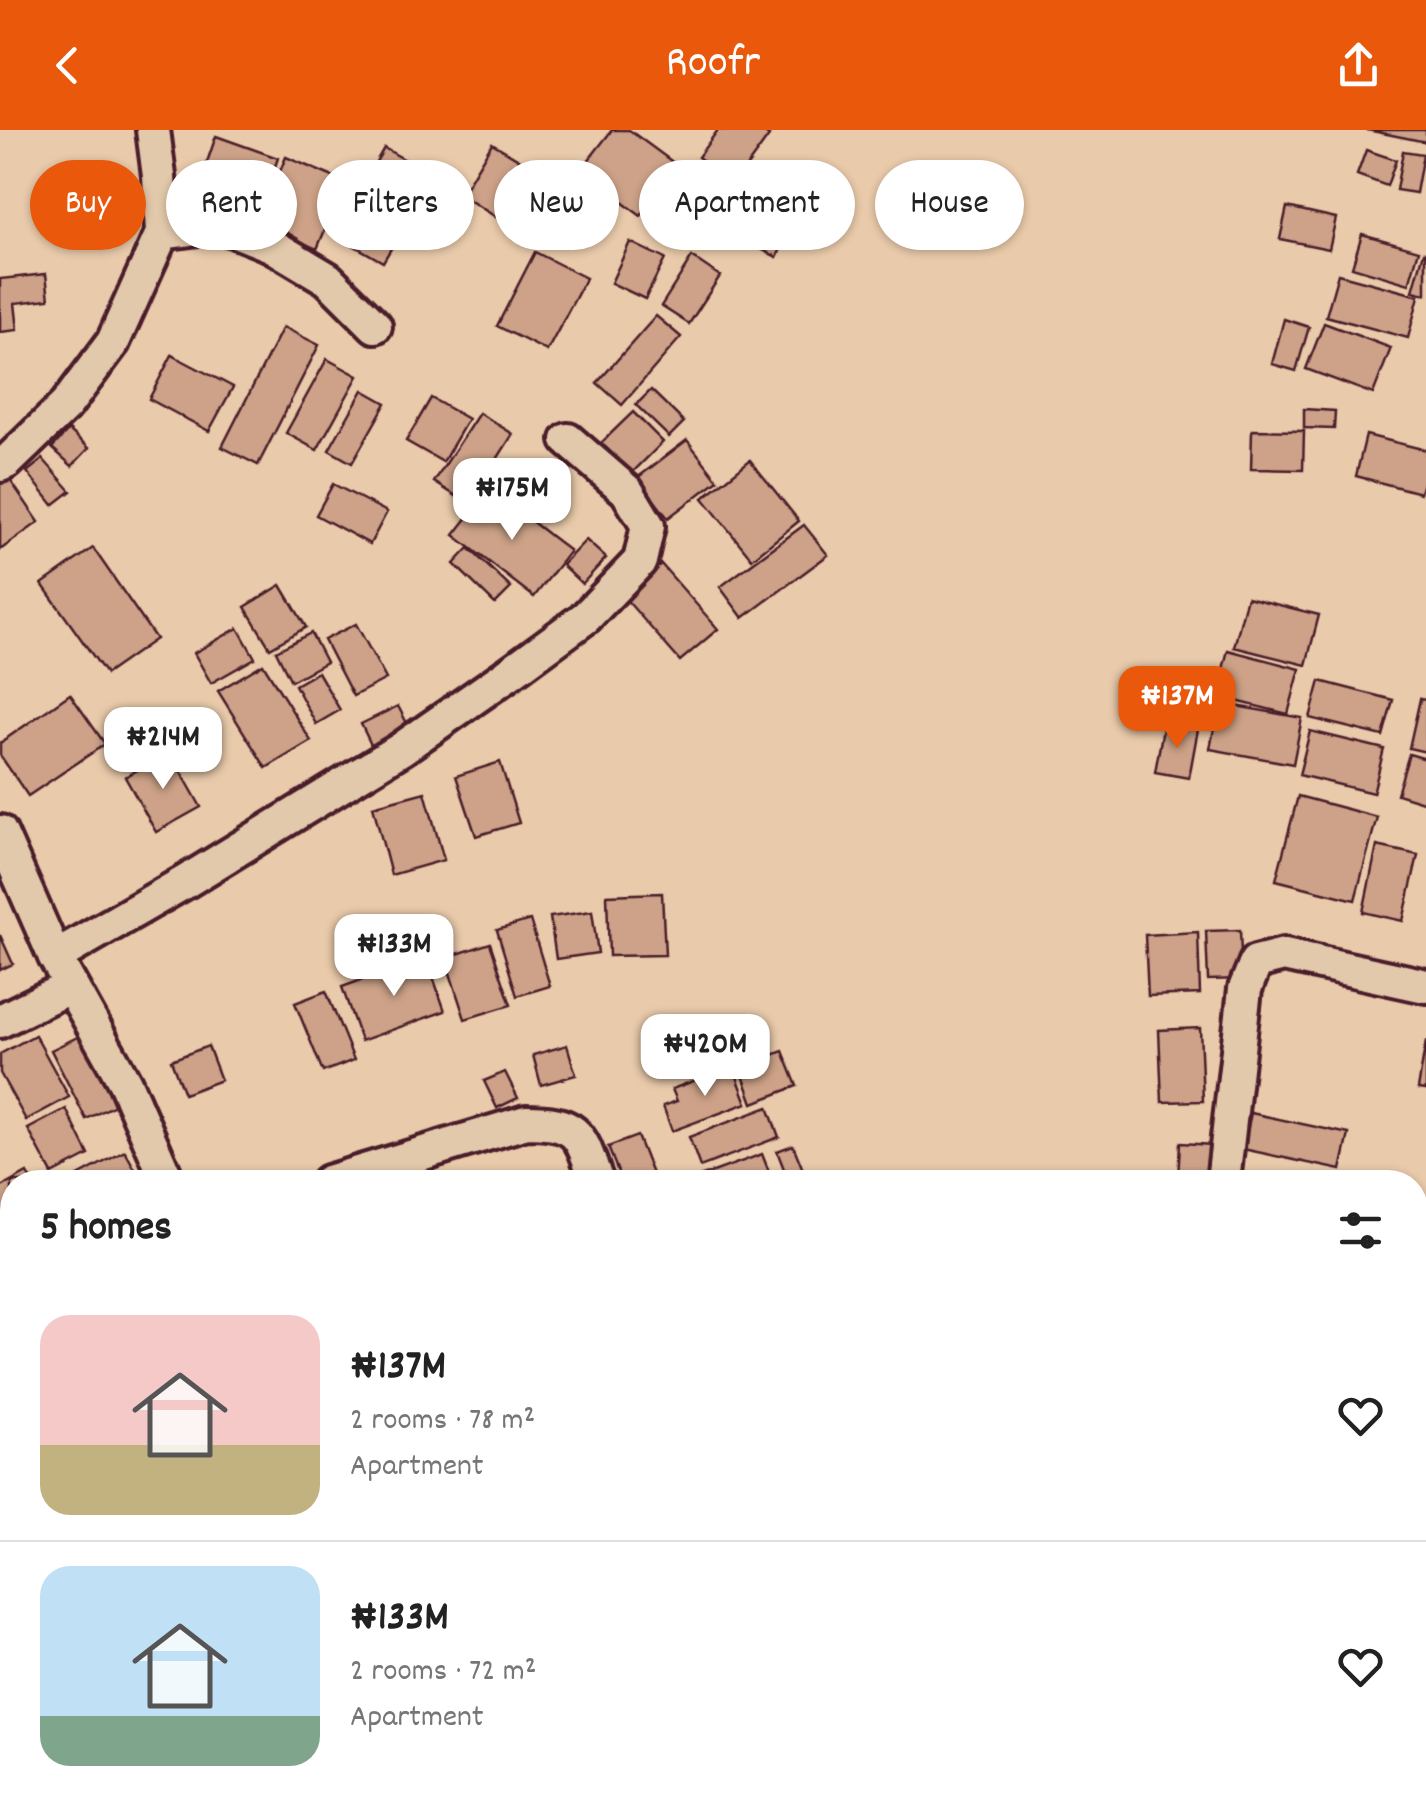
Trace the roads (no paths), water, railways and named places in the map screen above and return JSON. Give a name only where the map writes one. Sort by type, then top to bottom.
[{"type":"street","points":[[0,465],[8,462],[66,405],[113,342],[162,233],[153,130]]},
{"type":"street","points":[[162,233],[220,226],[273,246],[328,279],[375,326]]},
{"type":"street","points":[[54,957],[186,882],[401,748],[586,616],[640,561],[648,526],[627,492],[568,440]]},
{"type":"street","points":[[0,832],[54,957],[125,1083],[163,1170]]},
{"type":"street","points":[[1225,1170],[1245,989],[1256,962],[1284,954],[1426,986]]},
{"type":"street","points":[[0,1021],[69,987]]},
{"type":"street","points":[[368,1170],[526,1122],[557,1122],[581,1138],[593,1170]]}]
